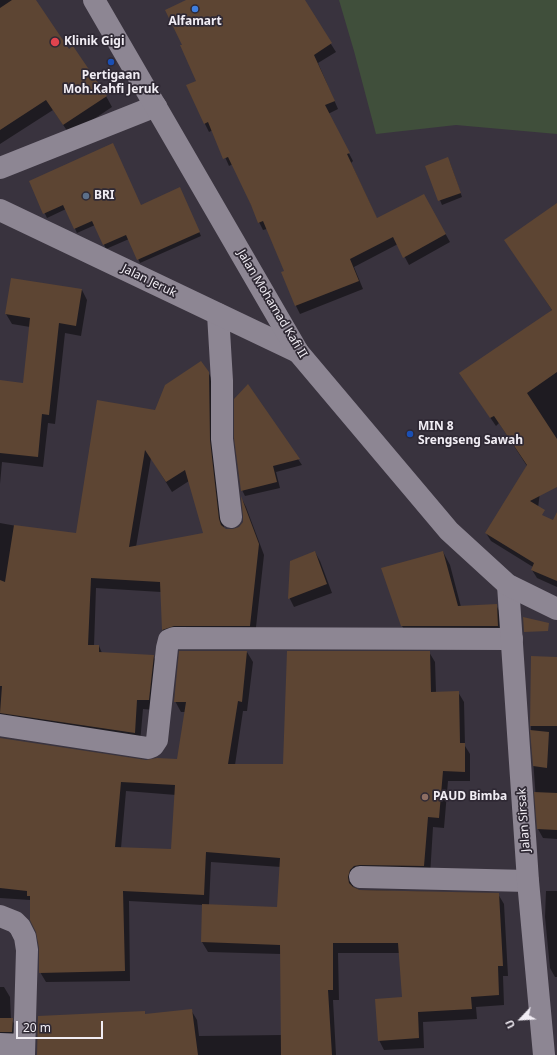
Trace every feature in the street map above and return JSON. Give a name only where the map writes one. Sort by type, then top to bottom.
[{"type":"street","name":"Jalan Mohamad Kafi II","points":[[94,0],[298,352],[449,531],[508,585],[557,609]]},
{"type":"street","points":[[0,168],[156,106]]},
{"type":"street","name":"Jalan Jeruk","points":[[0,210],[298,352]]},
{"type":"street","points":[[218,314],[222,381],[222,439],[231,517]]},
{"type":"street","name":"Jalan Sirsak","points":[[508,585],[528,881],[544,1055]]},
{"type":"street","points":[[0,725],[148,748],[153,746],[157,740],[168,640],[174,638],[512,639]]},
{"type":"street","points":[[360,877],[528,881]]},
{"type":"street","points":[[0,916],[15,922],[20,927],[25,937],[28,950],[24,1050],[0,1044]]},
{"type":"green space","points":[[339,0],[557,0],[557,134],[456,125],[376,134]]},
{"type":"building","points":[[12,0],[36,0],[69,49],[73,46],[107,96],[63,125],[46,100],[0,130],[0,8]]},
{"type":"building","points":[[186,0],[305,0],[332,43],[314,55],[335,101],[325,105],[350,153],[347,154],[377,218],[424,194],[446,234],[403,258],[393,237],[350,259],[359,281],[295,306],[281,272],[284,271],[263,221],[258,223],[228,157],[223,159],[208,122],[204,124],[186,85],[196,81],[180,45],[182,45],[165,10]]},
{"type":"building","name":"BRI","points":[[113,143],[141,205],[180,187],[200,232],[137,260],[126,235],[103,245],[92,221],[74,229],[63,205],[43,214],[29,181]]},
{"type":"building","points":[[448,157],[461,193],[438,201],[425,166]]},
{"type":"building","points":[[557,203],[557,372],[527,393],[557,439],[557,487],[530,501],[545,510],[542,515],[553,520],[557,512],[557,581],[531,570],[534,563],[485,533],[527,465],[494,416],[490,418],[459,373],[552,310],[504,240]]},
{"type":"building","points":[[11,278],[82,289],[76,326],[59,323],[49,415],[42,414],[38,457],[0,453],[0,380],[23,383],[30,318],[5,314]]},
{"type":"building","points":[[201,361],[209,372],[210,440],[219,519],[221,525],[226,529],[239,527],[243,522],[241,496],[259,544],[250,626],[174,626],[162,630],[160,582],[91,578],[88,645],[99,645],[99,652],[154,655],[149,700],[137,700],[135,733],[0,713],[2,686],[0,686],[0,580],[5,582],[14,525],[76,533],[97,400],[155,410],[165,385]],"holes":[[[145,450],[166,482],[185,470],[203,533],[129,547]]]},
{"type":"building","points":[[248,384],[300,459],[273,466],[277,482],[241,491],[234,438],[234,399]]},
{"type":"building","points":[[315,551],[327,584],[288,599],[290,561]]},
{"type":"building","points":[[443,551],[458,606],[497,604],[498,626],[401,626],[381,568]]},
{"type":"building","points":[[523,617],[549,623],[548,631],[524,632]]},
{"type":"building","points":[[179,651],[247,651],[242,702],[238,701],[228,764],[283,764],[287,651],[430,651],[431,692],[459,691],[460,743],[465,743],[465,772],[443,771],[439,818],[428,817],[424,866],[354,866],[350,870],[348,877],[349,883],[353,887],[360,890],[499,893],[503,966],[498,966],[499,995],[471,997],[472,1009],[418,1012],[419,1038],[378,1041],[375,999],[402,997],[398,943],[333,943],[333,990],[328,990],[332,1055],[281,1055],[280,945],[201,942],[202,904],[277,907],[280,858],[206,852],[204,895],[123,891],[125,971],[39,973],[39,948],[36,932],[30,920],[30,896],[27,896],[27,891],[0,888],[0,738],[146,760],[157,758],[177,759],[186,702],[174,702]],"holes":[[[121,782],[175,785],[171,849],[115,847]]]},
{"type":"building","points":[[531,656],[557,657],[557,726],[530,726]]},
{"type":"building","points":[[530,730],[549,732],[547,768],[533,766]]},
{"type":"building","points":[[534,792],[557,793],[557,830],[537,829]]},
{"type":"building","points":[[192,1009],[198,1055],[37,1055],[38,1016],[145,1011],[145,1014]]},
{"type":"building","points":[[0,1018],[13,1018],[12,1032],[0,1032]]},
{"type":"place","name":"Alfamart","points":[[195,9]]},
{"type":"place","name":"Klinik Gigi","points":[[55,42]]},
{"type":"place","name":"Pertigaan Moh.Kahfi Jeruk","points":[[111,62]]},
{"type":"place","name":"BRI","points":[[86,196]]},
{"type":"place","name":"MIN 8 Srengseng Sawah","points":[[410,434]]},
{"type":"place","name":"PAUD Bimba","points":[[425,797]]}]
